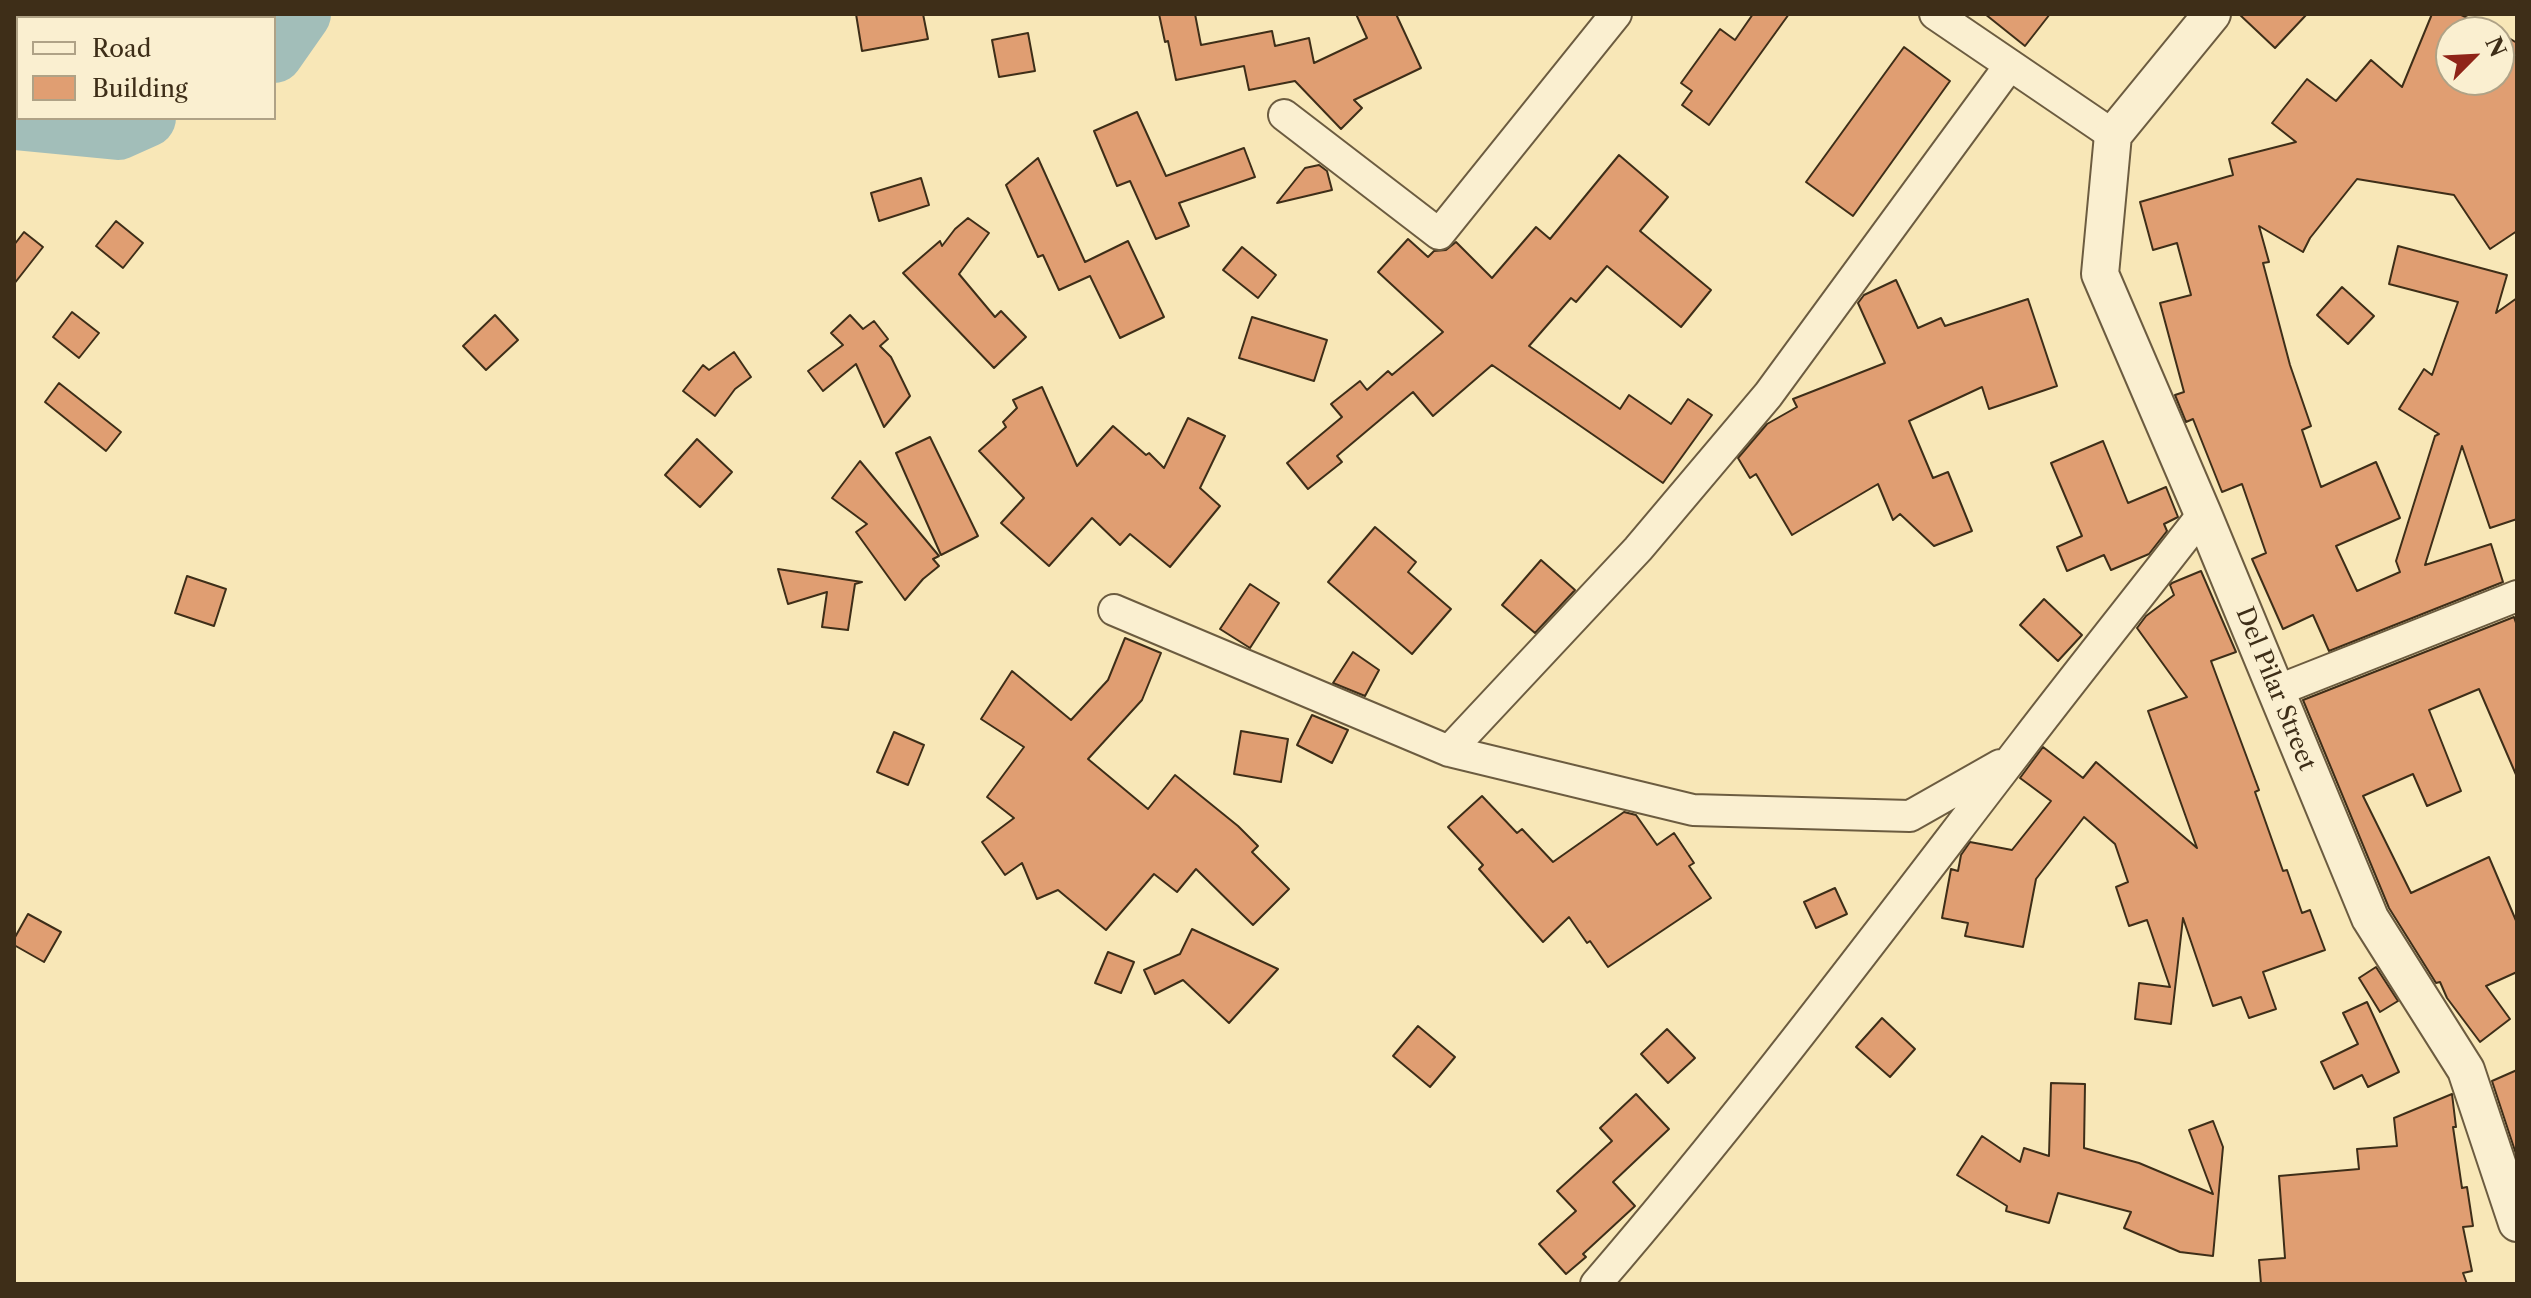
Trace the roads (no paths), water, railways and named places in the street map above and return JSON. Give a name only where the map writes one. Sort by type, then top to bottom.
[{"type":"street","points":[[1284,115],[1439,234],[1616,14]]},
{"type":"street","points":[[1935,14],[2113,135],[2212,14]]},
{"type":"street","points":[[1449,751],[1638,549],[1768,395],[2010,65]]},
{"type":"street","name":"Del Pilar Street","points":[[2113,135],[2100,274],[2370,918],[2466,1070],[2517,1223]]},
{"type":"street","points":[[1596,1284],[1665,1205],[1812,1020],[2203,514]]},
{"type":"street","points":[[2276,691],[2517,596]]},
{"type":"street","points":[[1114,610],[1449,751],[1693,810],[1910,816],[2012,758]]},
{"type":"waterway","points":[[276,51],[302,14]]},
{"type":"waterway","points":[[14,121],[118,131],[143,120]]}]
